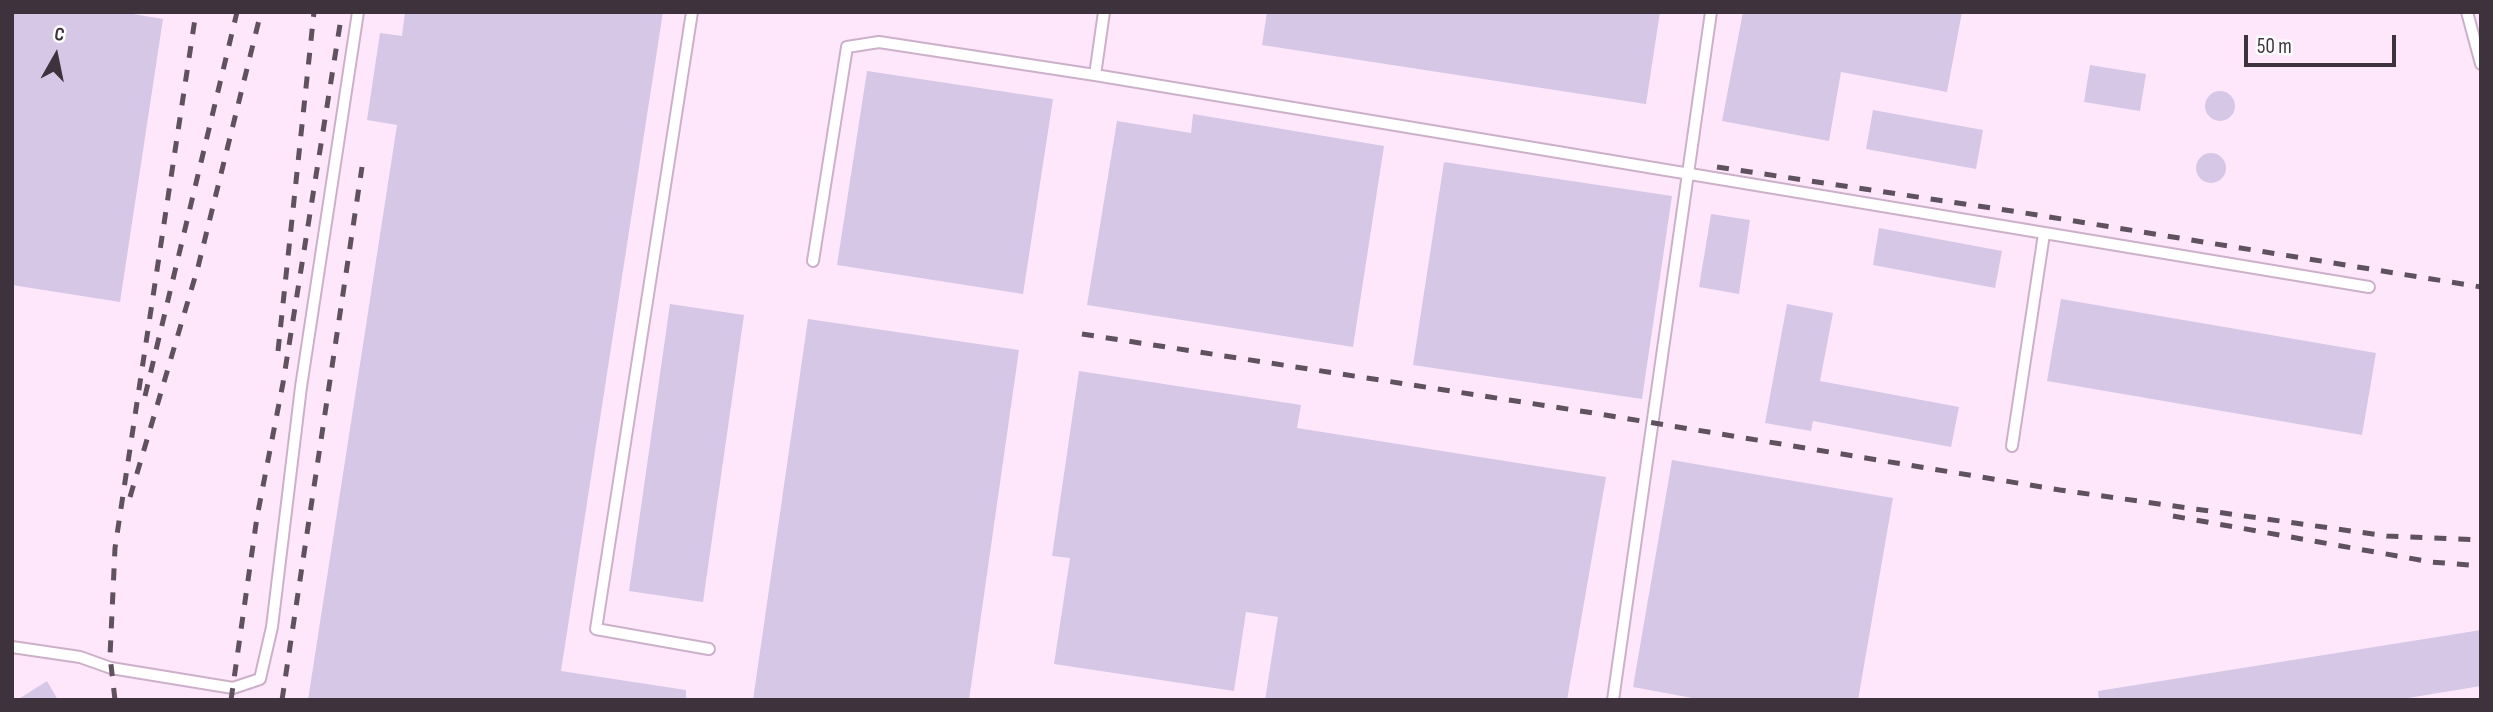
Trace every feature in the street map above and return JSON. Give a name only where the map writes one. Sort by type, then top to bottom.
[{"type":"lane","points":[[12,646],[80,657],[111,668],[233,688],[260,680],[272,627],[301,387],[358,12]]},
{"type":"lane","points":[[692,12],[596,629],[709,649]]},
{"type":"lane","points":[[1095,75],[1104,12]]},
{"type":"lane","points":[[1613,700],[1712,12]]},
{"type":"lane","points":[[2467,12],[2481,64]]},
{"type":"lane","points":[[813,261],[847,47],[879,42],[1095,75],[2370,287]]},
{"type":"lane","points":[[2012,446],[2044,234]]},
{"type":"building","points":[[12,12],[121,12],[163,19],[120,302],[12,285]]},
{"type":"building","points":[[405,12],[663,12],[561,671],[686,690],[686,700],[308,700],[397,125],[367,120],[380,33],[402,36]]},
{"type":"building","points":[[1267,12],[1660,12],[1646,104],[1262,45]]},
{"type":"building","points":[[1743,12],[1962,12],[1947,92],[1841,72],[1829,141],[1722,121]]},
{"type":"building","points":[[2090,65],[2146,74],[2140,111],[2084,102]]},
{"type":"building","points":[[867,71],[1053,99],[1023,294],[837,265]]},
{"type":"building","points":[[2220,91],[2231,95],[2235,106],[2231,117],[2220,121],[2209,117],[2205,106],[2209,95]]},
{"type":"building","points":[[1873,110],[1983,130],[1976,169],[1866,149]]},
{"type":"building","points":[[1193,114],[1384,146],[1353,347],[1087,305],[1117,121],[1191,133]]},
{"type":"building","points":[[2211,153],[2222,157],[2226,168],[2222,179],[2211,183],[2200,179],[2196,168],[2200,157]]},
{"type":"building","points":[[1444,162],[1672,196],[1642,399],[1413,365]]},
{"type":"building","points":[[1711,214],[1750,220],[1739,294],[1699,287]]},
{"type":"building","points":[[1879,228],[2002,251],[1995,288],[1873,265]]},
{"type":"building","points":[[2061,299],[2376,353],[2362,435],[2047,381]]},
{"type":"building","points":[[670,304],[744,315],[703,602],[629,591]]},
{"type":"building","points":[[1787,304],[1833,313],[1820,381],[1959,407],[1951,447],[1813,421],[1811,431],[1765,423]]},
{"type":"building","points":[[808,319],[1019,350],[969,700],[753,700]]},
{"type":"building","points":[[1079,371],[1301,405],[1297,428],[1606,477],[1567,700],[1265,700],[1278,617],[1246,612],[1234,691],[1054,664],[1070,558],[1052,556]]},
{"type":"building","points":[[1672,460],[1893,498],[1858,700],[1703,700],[1633,687]]},
{"type":"building","points":[[2481,630],[2481,686],[2396,700],[2099,700],[2098,691]]},
{"type":"building","points":[[47,681],[58,700],[17,700]]},
{"type":"railway","points":[[115,700],[110,656],[115,548],[196,12]]},
{"type":"railway","points":[[145,396],[237,12]]},
{"type":"railway","points":[[130,497],[198,267],[261,12]]},
{"type":"railway","points":[[278,351],[314,12]]},
{"type":"railway","points":[[231,700],[257,517],[283,383],[342,12]]},
{"type":"railway","points":[[282,700],[362,167]]},
{"type":"railway","points":[[1717,167],[2025,213],[2481,287]]},
{"type":"railway","points":[[1082,334],[1587,412],[2060,490],[2387,536],[2481,540]]},
{"type":"railway","points":[[2173,516],[2431,562],[2481,566]]}]
